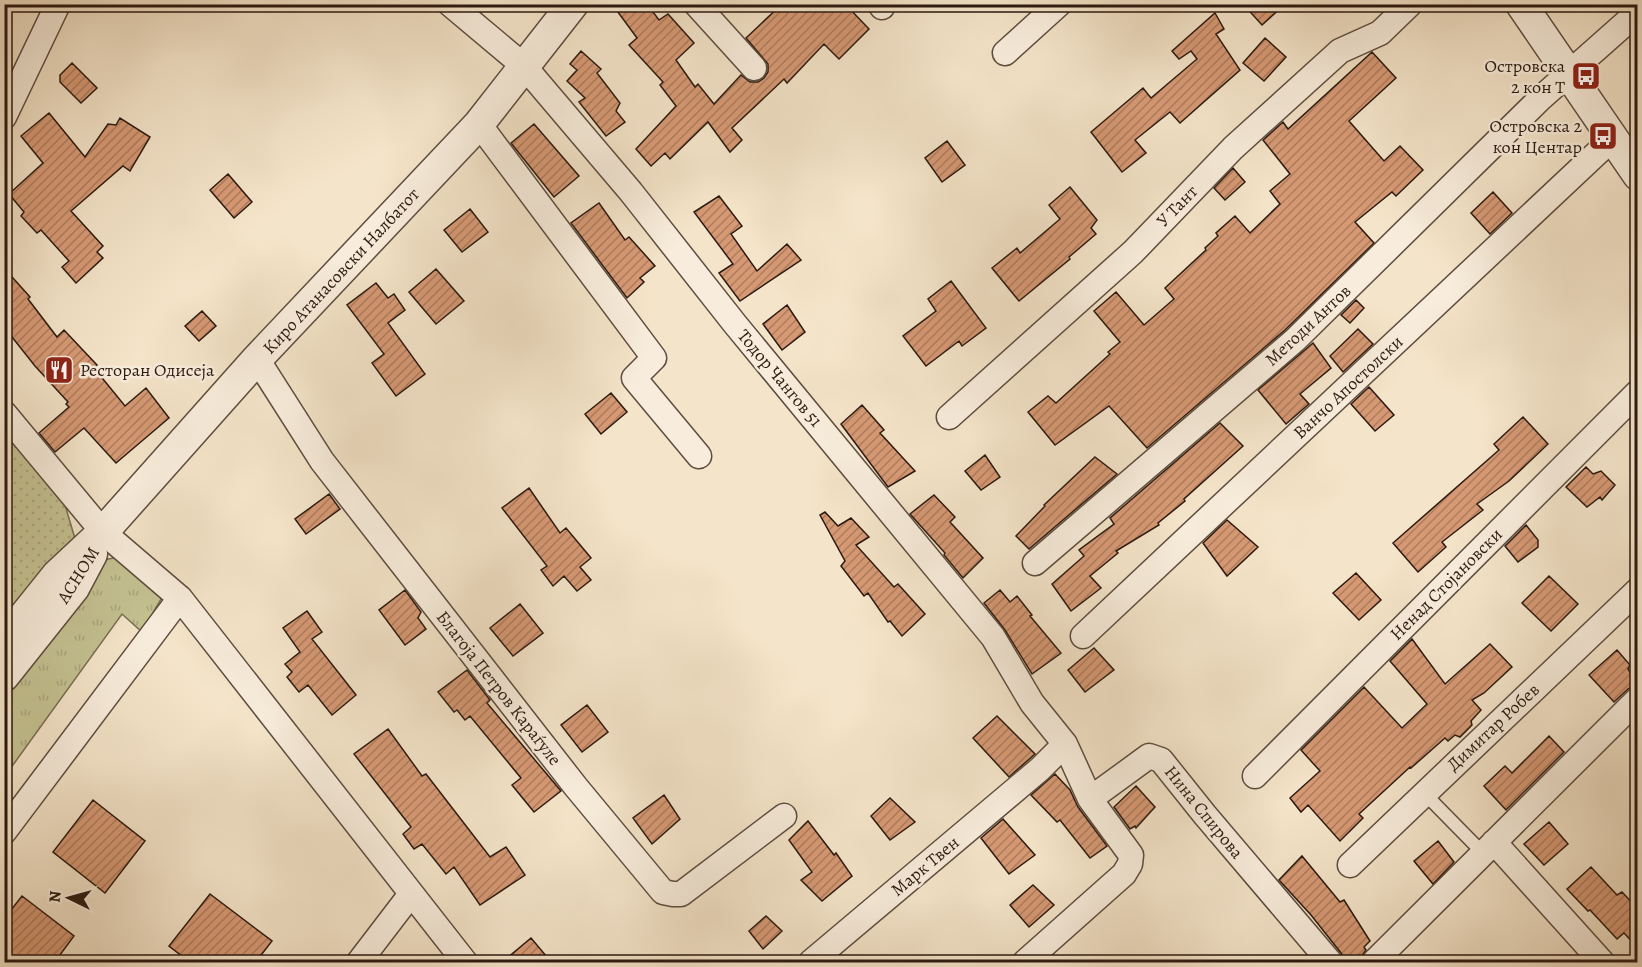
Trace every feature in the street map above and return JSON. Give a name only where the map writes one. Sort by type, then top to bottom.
[{"type":"street","points":[[4,117],[58,4]]},
{"type":"street","name":"Тодор Чангов 51","points":[[450,4],[524,66],[631,192],[735,324],[993,637],[1032,703],[1065,744],[1090,799]]},
{"type":"street","name":"Киро Атанасовски Налбатот","points":[[103,532],[257,359],[479,124],[573,4]]},
{"type":"street","points":[[696,4],[754,68]]},
{"type":"street","points":[[1005,53],[1059,4]]},
{"type":"street","name":"У Тант","points":[[949,417],[1133,252],[1233,148],[1340,51],[1380,33],[1410,4]]},
{"type":"street","points":[[1521,4],[1638,175]]},
{"type":"street","name":"Методи Антов","points":[[1035,563],[1295,340],[1540,98],[1638,12]]},
{"type":"street","points":[[479,124],[654,358],[634,378],[699,456]]},
{"type":"street","name":"Ванчо Апостолски","points":[[1083,636],[1613,138]]},
{"type":"street","name":"Благоја Петров Караѓуле","points":[[257,359],[322,461],[576,788],[663,892],[681,894],[784,816]]},
{"type":"street","name":"Ненад Стојановски","points":[[1255,776],[1638,392]]},
{"type":"street","points":[[4,413],[103,532],[180,598],[465,963]]},
{"type":"street","name":"АСНОМ","points":[[4,640],[57,574],[103,532]]},
{"type":"street","name":"АСНОМ","points":[[4,676],[74,588],[103,532]]},
{"type":"street","name":"Димитар Робев","points":[[1350,865],[1638,590]]},
{"type":"street","points":[[4,832],[180,598]]},
{"type":"street","points":[[1374,963],[1638,699]]},
{"type":"street","name":"Марк Твен","points":[[811,963],[1040,769],[1065,744]]},
{"type":"street","name":"Нина Спирова","points":[[1090,799],[1149,756],[1161,760],[1330,963]]},
{"type":"street","points":[[1025,963],[1124,874],[1130,864],[1131,855],[1090,799]]},
{"type":"street","points":[[1489,848],[1602,963]]},
{"type":"street","points":[[359,963],[411,894]]},
{"type":"lane","points":[[1424,793],[1489,848]]},
{"type":"green space","points":[[5,427],[65,505],[76,542],[5,630]]},
{"type":"green space","points":[[113,558],[129,559],[164,594],[142,632],[122,614],[5,776],[5,698],[100,561]]},
{"type":"building","points":[[612,4],[647,4],[659,20],[668,14],[694,43],[676,60],[695,87],[698,84],[714,104],[741,75],[750,82],[758,82],[764,78],[768,72],[768,64],[746,38],[782,4],[845,4],[869,29],[839,59],[824,44],[787,83],[784,79],[732,128],[742,140],[730,152],[708,122],[670,159],[665,153],[651,166],[636,149],[676,106],[660,85],[663,82],[629,45],[637,38]]},
{"type":"building","points":[[1243,4],[1285,4],[1262,25]]},
{"type":"building","points":[[1215,13],[1224,29],[1216,34],[1240,70],[1180,123],[1170,112],[1135,140],[1146,153],[1122,172],[1091,132],[1143,88],[1151,98],[1197,59],[1191,51],[1179,59],[1172,51]]},
{"type":"building","points":[[1265,38],[1286,57],[1264,81],[1243,63]]},
{"type":"building","points":[[581,51],[601,69],[597,73],[620,103],[616,111],[625,122],[606,136],[579,102],[585,98],[567,81],[577,70],[570,64]]},
{"type":"building","points":[[1372,52],[1396,78],[1349,121],[1384,161],[1400,146],[1423,170],[1396,196],[1392,192],[1355,222],[1374,243],[1285,330],[1147,448],[1109,406],[1055,445],[1028,412],[1048,396],[1056,403],[1120,342],[1094,311],[1116,292],[1144,325],[1174,299],[1165,288],[1206,250],[1205,248],[1218,236],[1216,233],[1235,216],[1250,233],[1280,204],[1270,191],[1290,174],[1263,140],[1283,122],[1288,129]]},
{"type":"building","points":[[72,63],[97,88],[81,103],[60,82],[60,75]]},
{"type":"building","points":[[49,113],[85,157],[108,124],[116,125],[120,118],[150,137],[130,171],[123,166],[71,211],[103,246],[97,252],[103,258],[76,283],[62,267],[69,261],[41,230],[37,233],[21,216],[24,212],[9,194],[43,163],[21,136]]},
{"type":"building","points":[[534,124],[579,176],[554,197],[511,143]]},
{"type":"building","points":[[947,141],[965,165],[942,182],[925,158]]},
{"type":"building","points":[[1233,168],[1245,182],[1225,200],[1214,188]]},
{"type":"building","points":[[228,174],[252,202],[234,218],[210,190]]},
{"type":"building","points":[[1070,187],[1097,220],[1091,228],[1096,234],[1019,301],[992,268],[1017,248],[1020,253],[1060,219],[1049,205]]},
{"type":"building","points":[[1493,192],[1512,213],[1490,234],[1471,213]]},
{"type":"building","points":[[719,196],[742,226],[731,234],[757,271],[787,244],[801,260],[740,301],[719,273],[733,264],[694,212]]},
{"type":"building","points":[[599,203],[625,240],[629,237],[655,266],[640,278],[644,282],[627,298],[571,223]]},
{"type":"building","points":[[470,209],[488,232],[462,252],[444,230]]},
{"type":"building","points":[[4,268],[30,297],[28,299],[57,337],[64,330],[97,365],[94,368],[125,406],[146,388],[169,418],[116,463],[84,428],[55,452],[39,433],[69,407],[66,404],[68,402],[4,327]]},
{"type":"building","points":[[436,269],[464,301],[436,324],[409,292]]},
{"type":"building","points":[[951,281],[986,328],[962,346],[959,341],[926,366],[903,336],[936,311],[928,299]]},
{"type":"building","points":[[376,283],[388,298],[394,294],[405,310],[388,323],[425,374],[396,396],[372,363],[384,354],[347,305]]},
{"type":"building","points":[[1356,300],[1364,308],[1350,323],[1341,315]]},
{"type":"building","points":[[787,305],[805,332],[782,350],[763,324]]},
{"type":"building","points":[[202,311],[216,326],[199,341],[185,326]]},
{"type":"building","points":[[1358,329],[1373,344],[1343,372],[1330,356]]},
{"type":"building","points":[[1313,343],[1331,368],[1300,394],[1309,404],[1286,424],[1258,390]]},
{"type":"building","points":[[1369,387],[1394,415],[1375,431],[1351,404]]},
{"type":"building","points":[[611,393],[627,412],[601,434],[585,414]]},
{"type":"building","points":[[862,405],[884,430],[880,433],[915,471],[888,487],[841,424]]},
{"type":"building","points":[[1523,417],[1548,444],[1509,481],[1477,504],[1483,510],[1442,542],[1446,547],[1418,572],[1393,543],[1499,450],[1494,444]]},
{"type":"building","points":[[1220,423],[1243,446],[1184,499],[1185,501],[1158,523],[1159,525],[1116,551],[1118,553],[1090,576],[1101,588],[1071,611],[1052,584],[1084,556],[1079,550],[1114,524],[1110,518]]},
{"type":"building","points":[[985,455],[1000,477],[981,490],[965,471]]},
{"type":"building","points":[[1095,457],[1117,474],[1029,549],[1016,536],[1044,505]]},
{"type":"building","points":[[1586,467],[1593,474],[1601,471],[1615,485],[1602,500],[1600,497],[1587,507],[1566,487]]},
{"type":"building","points":[[529,488],[560,533],[566,528],[591,558],[580,567],[591,580],[577,591],[564,576],[553,586],[541,570],[547,566],[502,508]]},
{"type":"building","points":[[329,494],[340,509],[306,534],[295,519]]},
{"type":"building","points":[[934,495],[955,517],[950,522],[983,558],[963,578],[944,555],[945,553],[910,514]]},
{"type":"building","points":[[825,512],[838,526],[851,518],[869,537],[856,545],[894,587],[898,584],[925,614],[902,636],[890,621],[888,622],[868,593],[864,596],[841,566],[845,561],[820,515]]},
{"type":"building","points":[[1227,520],[1258,547],[1227,576],[1203,543]]},
{"type":"building","points":[[1526,525],[1538,540],[1538,547],[1518,562],[1505,546]]},
{"type":"building","points":[[1356,573],[1381,600],[1359,620],[1333,593]]},
{"type":"building","points":[[1549,576],[1578,604],[1551,631],[1522,603]]},
{"type":"building","points":[[405,590],[421,612],[418,618],[426,629],[405,645],[379,610]]},
{"type":"building","points":[[1000,590],[1010,602],[1017,596],[1032,615],[1030,616],[1061,653],[1032,674],[1005,630],[984,603]]},
{"type":"building","points":[[520,604],[543,633],[513,656],[490,628]]},
{"type":"building","points":[[307,611],[322,632],[312,639],[356,695],[332,715],[308,685],[299,692],[287,677],[292,672],[285,664],[300,652],[283,628]]},
{"type":"building","points":[[1412,639],[1445,684],[1490,644],[1512,667],[1484,693],[1472,700],[1481,710],[1471,721],[1472,725],[1460,737],[1455,735],[1448,741],[1445,738],[1410,767],[1359,814],[1363,818],[1340,841],[1308,805],[1301,812],[1290,798],[1320,771],[1301,750],[1364,687],[1402,728],[1427,704],[1390,661]]},
{"type":"building","points":[[1094,648],[1114,670],[1085,692],[1068,670]]},
{"type":"building","points":[[1617,650],[1630,665],[1628,669],[1637,684],[1614,702],[1589,675]]},
{"type":"building","points":[[467,670],[490,700],[487,703],[561,791],[534,812],[512,785],[521,778],[470,716],[465,720],[457,710],[454,712],[438,692]]},
{"type":"building","points":[[587,705],[608,732],[582,752],[561,725]]},
{"type":"building","points":[[997,716],[1035,754],[1009,777],[973,738]]},
{"type":"building","points":[[388,729],[422,776],[426,774],[490,857],[506,847],[525,875],[480,905],[454,867],[446,874],[422,844],[414,849],[403,834],[411,827],[354,754]]},
{"type":"building","points":[[1549,736],[1564,752],[1506,810],[1484,786],[1505,766],[1512,773]]},
{"type":"building","points":[[1055,774],[1070,790],[1078,807],[1107,846],[1090,858],[1060,820],[1057,822],[1031,795]]},
{"type":"building","points":[[1136,786],[1155,807],[1136,828],[1135,826],[1130,829],[1114,807]]},
{"type":"building","points":[[664,795],[680,819],[652,844],[633,818]]},
{"type":"building","points":[[890,798],[915,822],[890,840],[871,816]]},
{"type":"building","points":[[93,800],[145,841],[105,893],[53,852]]},
{"type":"building","points":[[1003,819],[1035,855],[1009,874],[981,838]]},
{"type":"building","points":[[808,821],[834,855],[836,853],[852,876],[822,901],[801,880],[812,872],[789,840]]},
{"type":"building","points":[[1549,822],[1568,844],[1544,865],[1524,844]]},
{"type":"building","points":[[1438,841],[1454,862],[1433,884],[1414,861]]},
{"type":"building","points":[[1302,856],[1340,902],[1344,900],[1370,941],[1364,947],[1366,950],[1360,958],[1360,963],[1346,963],[1341,953],[1311,915],[1279,880]]},
{"type":"building","points":[[1591,867],[1617,895],[1622,892],[1638,909],[1638,948],[1624,933],[1617,939],[1567,889]]},
{"type":"building","points":[[1033,885],[1054,905],[1029,927],[1010,905]]},
{"type":"building","points":[[210,894],[272,941],[255,963],[191,963],[169,946]]},
{"type":"building","points":[[22,896],[74,936],[54,963],[4,963],[4,919]]},
{"type":"building","points":[[766,916],[782,931],[763,949],[749,931]]},
{"type":"building","points":[[531,938],[552,963],[501,963]]},
{"type":"place","name":"Островска 2 кон T","points":[[1586,76]]},
{"type":"place","name":"Островска 2 кон Центар","points":[[1603,136]]},
{"type":"place","name":"Ресторан Одисеја","points":[[59,370]]}]
